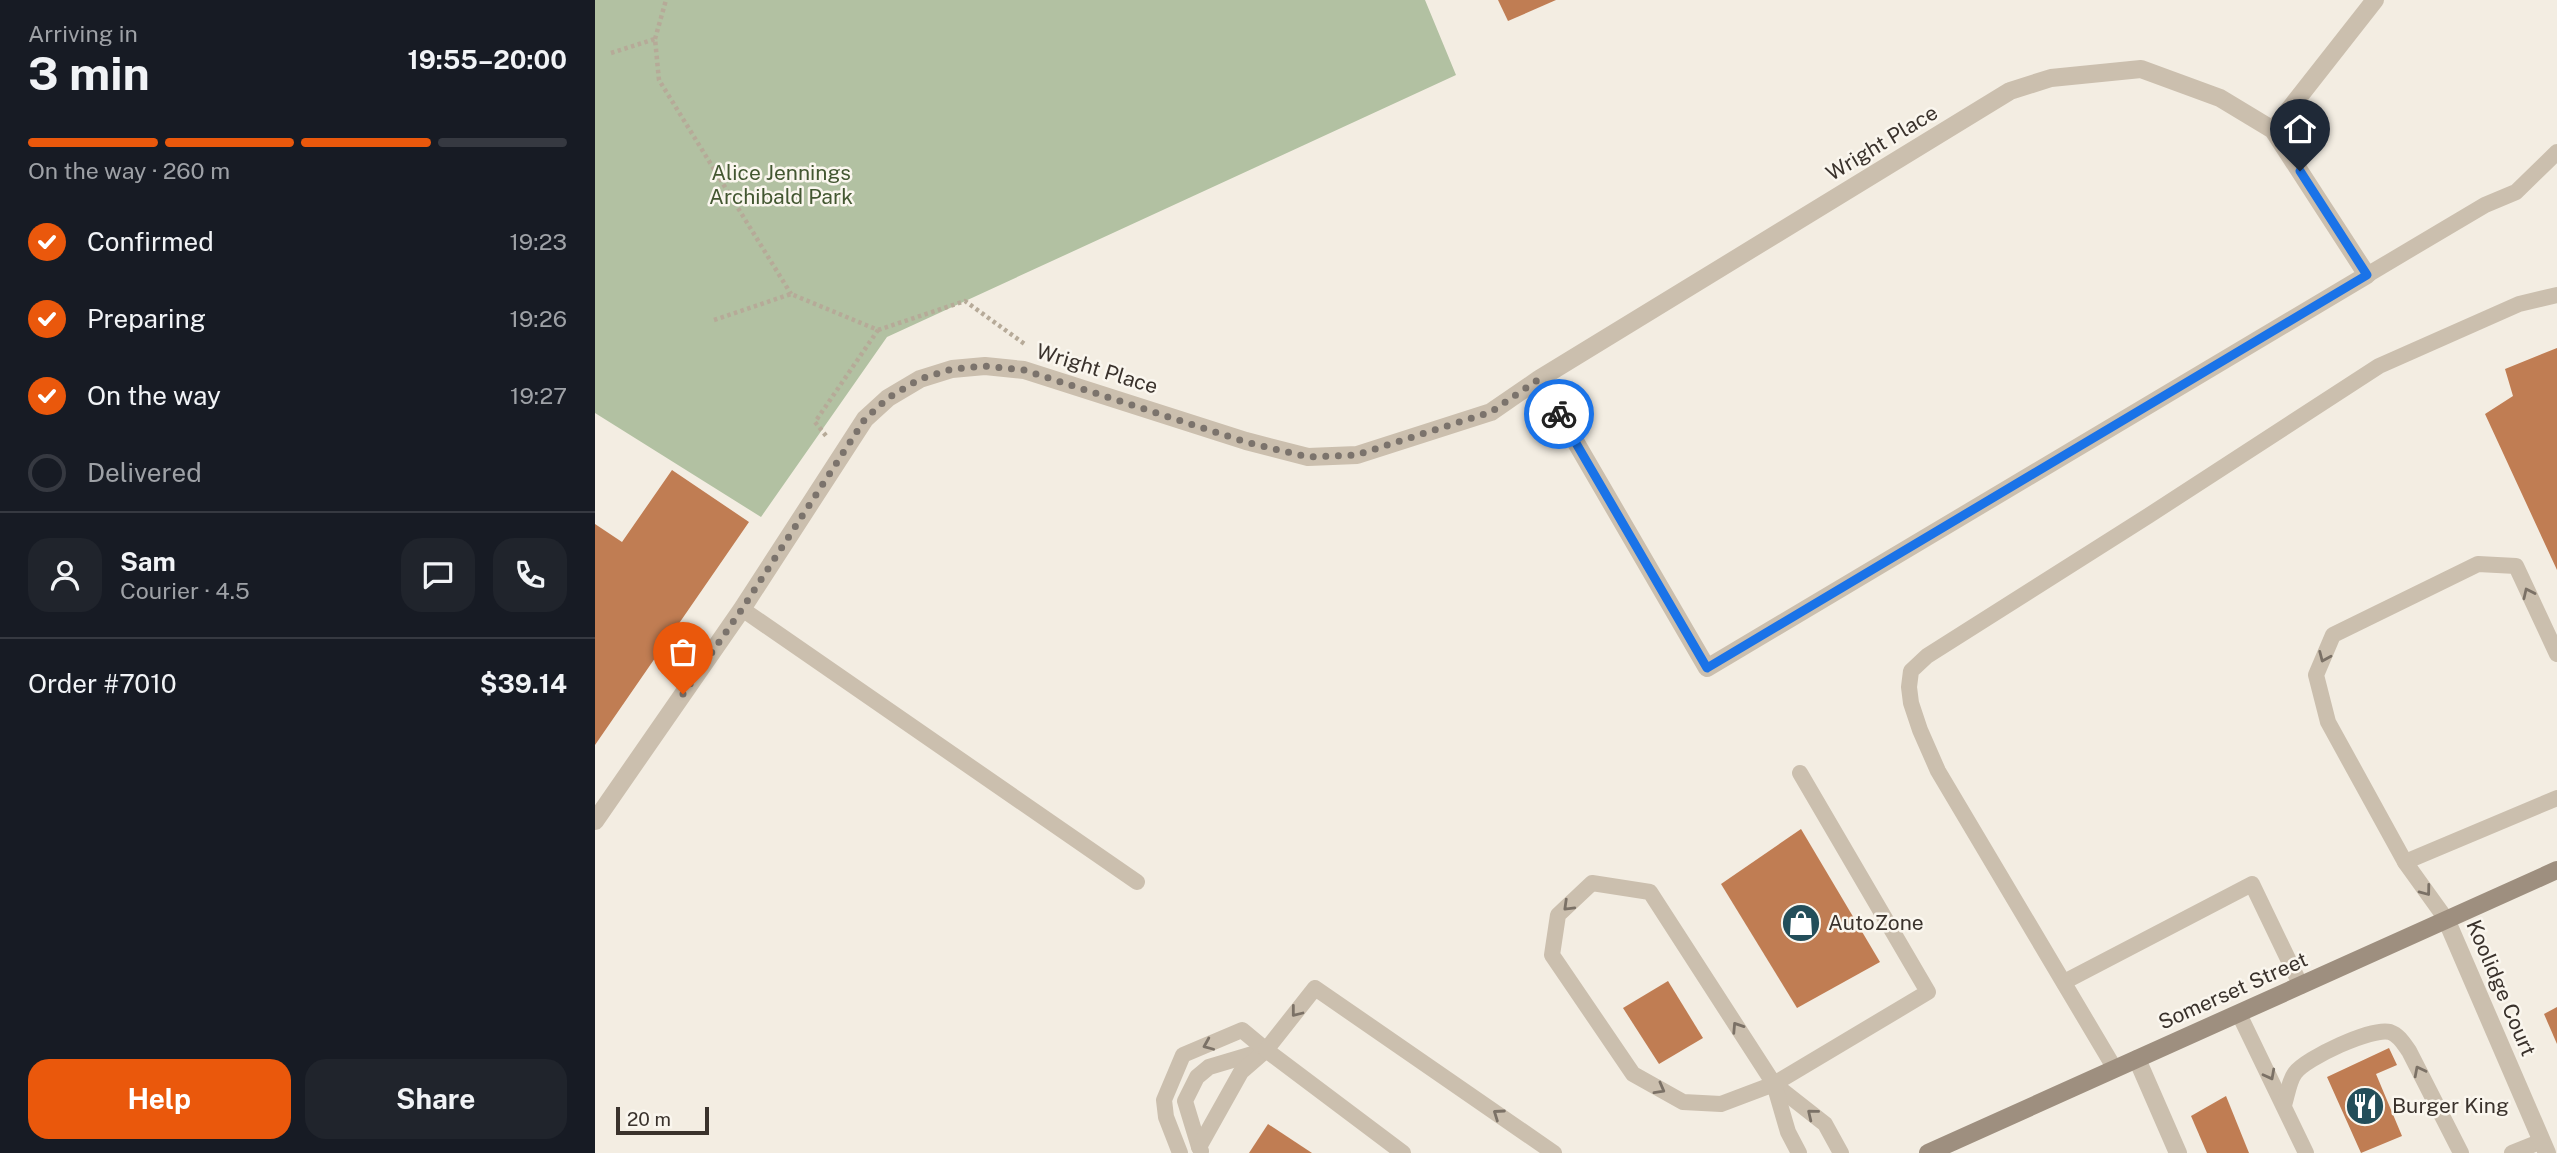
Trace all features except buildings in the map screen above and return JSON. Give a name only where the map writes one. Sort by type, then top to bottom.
[{"type":"main road","name":"Somerset Street","points":[[1928,1153],[2557,870]]},
{"type":"street","points":[[2273,130],[2375,0]]},
{"type":"street","name":"Wright Place","points":[[595,821],[742,609],[865,419],[888,398],[920,379],[952,369],[985,366],[1024,370],[1246,442],[1308,457],[1356,455],[1491,412],[1539,379],[2010,91],[2051,78],[2141,69],[2220,98],[2273,130],[2367,275]]},
{"type":"street","points":[[1539,379],[1707,668],[2367,275]]},
{"type":"street","name":"Koolidge Court","points":[[2447,919],[2549,1143]]},
{"type":"street","points":[[2137,1059],[2178,1153]]},
{"type":"lane","points":[[2367,275],[2485,205],[2516,192],[2557,152]]},
{"type":"lane","points":[[2115,1069],[1938,771],[1911,703],[1911,671],[1927,656],[2379,366],[2519,304],[2557,295]]},
{"type":"lane","points":[[2447,919],[2405,862],[2328,722],[2316,675],[2333,635],[2479,564],[2516,566],[2557,654]]},
{"type":"lane","points":[[742,609],[1137,882]]},
{"type":"lane","points":[[1799,1153],[1788,1132],[1774,1084],[1650,892],[1593,883],[1558,915],[1552,955],[1633,1074],[1683,1102],[1721,1104],[1774,1084],[1929,992],[1800,773]]},
{"type":"lane","points":[[2405,862],[2557,798]]},
{"type":"lane","points":[[2064,982],[2252,884],[2301,986]]},
{"type":"lane","points":[[1201,1150],[1241,1072],[1266,1050],[1315,988],[1554,1153]]},
{"type":"lane","points":[[2239,1014],[2306,1153]]},
{"type":"lane","points":[[1180,1153],[1166,1116],[1164,1100],[1183,1055],[1242,1030],[1403,1153]]},
{"type":"lane","points":[[2284,1105],[2294,1074],[2315,1057],[2371,1034],[2389,1032],[2401,1039],[2410,1051],[2462,1153]]},
{"type":"lane","points":[[1201,1150],[1185,1101],[1197,1077],[1209,1067],[1266,1050]]},
{"type":"lane","points":[[1774,1084],[1825,1124],[1841,1153]]},
{"type":"lane","points":[[2512,1153],[2549,1143]]},
{"type":"path","points":[[666,0],[655,39],[659,80],[791,294],[878,330]]},
{"type":"path","points":[[611,53],[655,39]]},
{"type":"path","points":[[713,320],[791,294]]},
{"type":"path","points":[[841,453],[815,422],[878,330],[965,301],[1023,341],[1054,378]]},
{"type":"green space","name":"Alice Jennings Archibald Park","points":[[595,0],[1425,0],[1456,75],[887,337],[761,517],[595,413]]},
{"type":"way so far","points":[[683,694],[742,609],[865,419],[888,398],[920,379],[952,369],[985,366],[1024,370],[1246,442],[1308,457],[1356,455],[1491,412],[1539,379],[1559,414]]},
{"type":"place","name":"AutoZone","points":[[1801,923]]},
{"type":"place","name":"Burger King","points":[[2365,1106]]},
{"type":"route","points":[[1559,414],[1707,668],[2367,275],[2300,171]]}]
